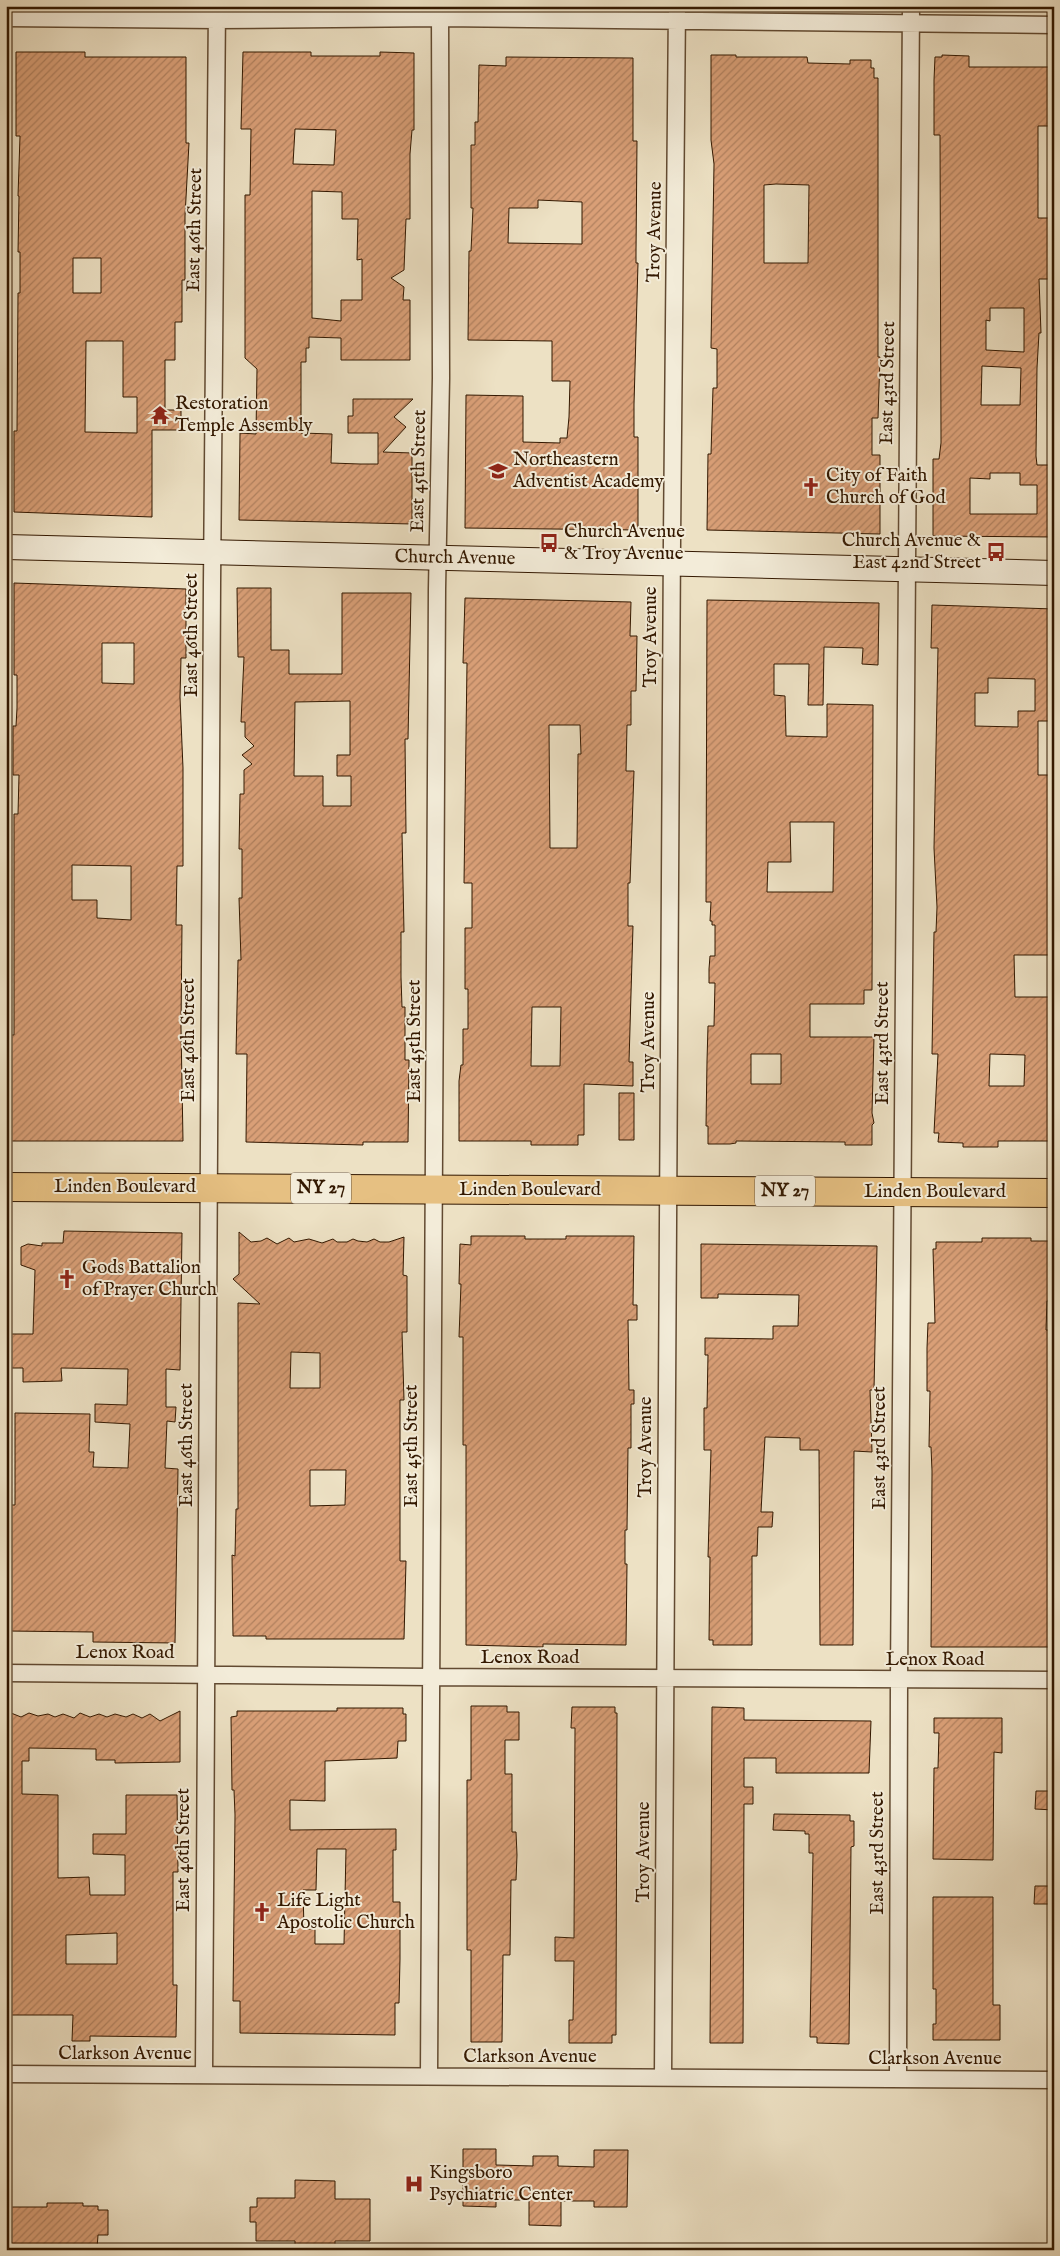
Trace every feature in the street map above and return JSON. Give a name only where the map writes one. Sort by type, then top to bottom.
[{"type":"highway","name":"Linden Boulevard","points":[[6,1187],[1054,1193]]},
{"type":"main road","name":"Church Avenue","points":[[6,547],[212,554],[1054,573]]},
{"type":"street","name":"East 43rd Street","points":[[898,2079],[902,1192],[911,6]]},
{"type":"street","points":[[6,18],[217,13],[440,12],[677,14],[911,23],[1054,25]]},
{"type":"street","name":"East 45th Street","points":[[429,2076],[430,1678],[441,378],[440,12]]},
{"type":"street","name":"East 46th Street","points":[[204,2075],[208,1188],[217,13]]},
{"type":"street","name":"Troy Avenue","points":[[663,2077],[677,14]]},
{"type":"street","name":"Lenox Road","points":[[6,1672],[430,1678],[1054,1680]]},
{"type":"street","name":"Clarkson Avenue","points":[[6,2074],[1054,2080]]},
{"type":"building","points":[[16,52],[85,52],[85,57],[186,57],[186,143],[189,143],[185,216],[185,280],[182,280],[182,322],[175,322],[175,360],[165,360],[165,410],[181,410],[181,430],[152,430],[152,517],[14,512],[14,431],[17,431],[18,293],[20,293],[18,196],[20,136],[16,136]],"holes":[[[73,258],[101,258],[101,293],[73,293]],[[86,341],[123,341],[123,397],[137,397],[137,433],[85,432]]]},
{"type":"building","points":[[243,52],[311,52],[311,56],[380,56],[380,52],[414,53],[414,130],[412,130],[410,154],[410,219],[406,219],[404,270],[391,278],[404,287],[403,300],[410,300],[410,360],[341,360],[341,338],[309,337],[309,348],[306,348],[306,362],[301,362],[301,433],[332,434],[331,463],[378,464],[378,433],[348,433],[348,416],[353,416],[353,399],[413,399],[394,417],[406,427],[383,452],[412,453],[412,524],[239,520],[240,433],[256,434],[257,369],[245,358],[245,195],[250,195],[251,129],[241,129]],"holes":[[[295,129],[336,130],[334,165],[293,164]],[[312,191],[342,192],[342,219],[358,219],[357,260],[362,259],[362,300],[341,300],[341,321],[312,318]]]},
{"type":"building","points":[[711,55],[807,57],[808,63],[850,64],[850,60],[871,60],[871,68],[874,68],[874,78],[878,78],[878,357],[880,357],[878,418],[872,418],[872,455],[880,455],[880,534],[707,530],[708,454],[711,454],[713,388],[717,388],[717,349],[711,348],[714,164],[711,140]],"holes":[[[764,185],[809,185],[808,263],[764,263]]]},
{"type":"building","points":[[942,55],[969,56],[969,67],[1054,67],[1054,126],[1038,126],[1038,218],[1054,218],[1054,279],[1039,279],[1041,333],[1039,333],[1037,368],[1036,456],[1037,465],[1054,465],[1054,537],[933,536],[933,459],[939,459],[941,443],[940,135],[934,135],[934,80],[935,57],[942,57]],"holes":[[[990,308],[1024,308],[1024,352],[986,350],[986,320],[990,321]],[[982,366],[1021,368],[1020,405],[981,405]],[[990,473],[1020,473],[1020,485],[1037,485],[1037,514],[970,514],[970,478],[990,479]]]},
{"type":"building","points":[[506,57],[633,58],[633,141],[637,141],[636,263],[638,263],[634,437],[638,437],[638,530],[465,528],[466,395],[523,396],[523,442],[560,443],[560,438],[567,438],[569,417],[570,381],[552,381],[552,341],[468,340],[469,251],[471,251],[473,208],[471,208],[471,145],[475,145],[475,122],[478,122],[479,65],[506,66]],"holes":[[[538,200],[582,202],[582,244],[508,243],[509,208],[538,208]]]},
{"type":"building","points":[[14,583],[186,589],[186,658],[181,658],[180,697],[183,768],[183,866],[177,866],[176,925],[182,925],[183,1141],[8,1141],[10,1035],[14,1035],[14,814],[18,814],[19,775],[13,775],[13,726],[16,726],[17,708],[17,675],[14,675]],"holes":[[[102,643],[134,643],[134,684],[102,683]],[[72,865],[131,866],[131,920],[97,918],[97,900],[72,900]]]},
{"type":"building","points":[[237,588],[271,588],[271,650],[289,650],[289,674],[342,674],[342,593],[411,593],[408,739],[405,739],[406,833],[402,833],[404,932],[401,932],[402,1007],[405,1007],[405,1060],[409,1060],[408,1142],[363,1142],[363,1145],[246,1142],[247,1054],[236,1054],[238,960],[241,960],[239,898],[242,898],[242,849],[239,849],[240,794],[244,794],[244,770],[252,764],[242,755],[254,746],[245,737],[245,722],[241,722],[244,657],[238,657]],"holes":[[[350,701],[350,755],[337,755],[337,776],[351,776],[351,806],[323,806],[323,776],[294,776],[295,702]]]},
{"type":"building","points":[[465,598],[631,602],[630,636],[637,636],[636,691],[631,691],[631,725],[627,725],[626,771],[634,771],[630,883],[628,883],[628,926],[633,926],[629,1062],[633,1062],[633,1086],[584,1084],[584,1135],[578,1135],[578,1145],[531,1145],[531,1141],[459,1141],[459,1081],[461,1065],[463,1065],[463,1029],[468,1029],[468,989],[465,989],[465,928],[472,928],[472,883],[464,883],[467,663],[463,663]],"holes":[[[549,725],[580,725],[581,754],[578,754],[577,848],[550,848]],[[532,1007],[561,1007],[560,1066],[531,1066]]]},
{"type":"building","points":[[707,600],[879,603],[878,665],[862,664],[863,648],[824,647],[823,705],[808,705],[809,664],[774,664],[774,695],[785,696],[786,736],[827,737],[827,704],[873,705],[872,990],[864,990],[864,1004],[810,1004],[810,1037],[874,1037],[872,1113],[874,1123],[872,1125],[872,1145],[845,1145],[845,1142],[736,1141],[736,1143],[730,1144],[708,1144],[708,1126],[706,1126],[708,1026],[714,1026],[715,983],[709,983],[709,969],[710,956],[715,956],[715,925],[712,925],[712,921],[710,921],[711,902],[706,902]],"holes":[[[790,822],[834,822],[833,892],[767,892],[768,862],[791,862]],[[751,1054],[781,1054],[781,1084],[751,1084]]]},
{"type":"building","points":[[932,605],[1054,609],[1054,721],[1038,721],[1038,775],[1054,775],[1054,955],[1014,955],[1015,997],[1054,997],[1054,1141],[998,1141],[998,1147],[963,1147],[963,1143],[938,1142],[939,1133],[934,1133],[938,1054],[932,1054],[934,932],[936,932],[937,907],[934,848],[938,648],[931,648]],"holes":[[[988,678],[1035,679],[1035,711],[1018,711],[1018,727],[975,726],[975,693],[988,693]],[[990,1054],[1025,1055],[1024,1086],[989,1086]]]},
{"type":"building","points":[[619,1093],[634,1093],[634,1140],[619,1140]]},
{"type":"building","points":[[64,1231],[182,1233],[180,1370],[166,1369],[166,1407],[176,1407],[175,1422],[167,1421],[165,1468],[178,1469],[175,1643],[93,1642],[93,1632],[8,1631],[7,1556],[10,1556],[10,1505],[15,1505],[15,1413],[90,1414],[89,1452],[94,1452],[93,1467],[128,1468],[130,1424],[95,1422],[95,1404],[127,1405],[128,1369],[61,1368],[62,1381],[23,1382],[23,1368],[9,1368],[8,1334],[33,1334],[35,1270],[21,1265],[21,1247],[28,1244],[42,1246],[42,1243],[63,1243]]},
{"type":"building","points":[[239,1232],[251,1242],[267,1238],[277,1244],[289,1238],[294,1242],[309,1239],[322,1243],[333,1239],[337,1242],[347,1242],[353,1239],[367,1242],[374,1239],[380,1242],[389,1242],[404,1237],[403,1275],[407,1276],[407,1332],[402,1332],[404,1400],[400,1400],[400,1561],[406,1561],[404,1639],[266,1639],[266,1636],[233,1636],[232,1555],[235,1556],[236,1509],[238,1509],[238,1303],[260,1304],[233,1279],[239,1274]],"holes":[[[291,1352],[320,1353],[320,1388],[290,1388]],[[310,1470],[346,1470],[345,1505],[310,1506]]]},
{"type":"building","points":[[471,1236],[525,1236],[525,1239],[566,1239],[566,1236],[634,1236],[633,1305],[637,1305],[637,1320],[628,1320],[629,1390],[634,1390],[634,1404],[631,1404],[631,1448],[628,1448],[627,1530],[625,1530],[625,1564],[627,1564],[626,1645],[543,1644],[543,1647],[466,1645],[466,1445],[463,1445],[463,1337],[459,1337],[461,1284],[459,1284],[460,1244],[471,1245]]},
{"type":"building","points":[[982,1238],[1031,1238],[1031,1241],[1054,1241],[1054,1301],[1047,1301],[1046,1330],[1054,1330],[1054,1554],[1052,1554],[1054,1647],[931,1647],[932,1471],[931,1447],[929,1447],[930,1391],[927,1391],[927,1348],[928,1323],[935,1323],[933,1249],[936,1249],[936,1242],[982,1242]]},
{"type":"building","points":[[701,1244],[877,1246],[874,1390],[870,1390],[872,1452],[854,1451],[853,1645],[820,1645],[819,1450],[800,1450],[800,1438],[765,1437],[761,1512],[773,1512],[772,1527],[758,1527],[757,1556],[752,1556],[752,1645],[713,1645],[713,1640],[709,1640],[710,1557],[708,1557],[711,1450],[704,1450],[704,1408],[707,1408],[708,1355],[705,1355],[705,1338],[773,1339],[773,1326],[798,1326],[799,1295],[718,1294],[718,1298],[701,1298]]},
{"type":"building","points":[[471,1706],[507,1706],[507,1712],[519,1712],[519,1740],[505,1740],[505,1774],[512,1774],[512,1832],[516,1832],[517,1855],[516,1880],[511,1880],[510,1955],[503,1955],[502,2042],[471,2042],[471,1950],[467,1950],[467,1780],[471,1780]]},
{"type":"building","points":[[572,1707],[615,1707],[615,1713],[617,1713],[616,2035],[612,2035],[612,2043],[569,2043],[569,2020],[573,2020],[574,1961],[555,1961],[555,1937],[574,1938],[575,1728],[571,1728]]},
{"type":"building","points":[[712,1707],[744,1708],[744,1720],[871,1721],[869,1773],[776,1773],[776,1758],[744,1758],[744,1787],[753,1787],[753,1804],[744,1804],[743,2043],[710,2043]]},
{"type":"building","points":[[337,1708],[403,1708],[403,1714],[406,1714],[406,1741],[398,1741],[397,1758],[325,1761],[325,1801],[290,1800],[290,1830],[396,1829],[396,1850],[393,1850],[393,1902],[400,1902],[400,1959],[399,2003],[395,2003],[395,2035],[240,2033],[240,2001],[233,2001],[235,1815],[234,1790],[232,1790],[231,1717],[237,1716],[237,1711],[337,1711]],"holes":[[[317,1849],[346,1849],[344,1944],[315,1944],[315,1929],[304,1929],[303,1890],[316,1890]]]},
{"type":"building","points":[[6,1711],[21,1717],[29,1713],[38,1716],[48,1714],[55,1717],[63,1714],[74,1718],[80,1713],[90,1717],[99,1714],[107,1717],[115,1714],[126,1717],[133,1714],[142,1718],[150,1714],[160,1721],[180,1711],[180,1762],[115,1763],[115,1760],[96,1760],[96,1749],[29,1748],[29,1761],[22,1761],[22,1794],[58,1795],[58,1878],[89,1877],[90,1895],[125,1895],[125,1855],[93,1854],[93,1834],[126,1834],[126,1795],[177,1795],[178,1872],[173,1872],[173,1985],[177,1985],[176,2037],[90,2036],[90,2041],[72,2041],[73,2015],[9,2015],[9,1871],[6,1871]],"holes":[[[117,1933],[117,1964],[66,1964],[66,1935]]]},
{"type":"building","points":[[934,1718],[1002,1718],[1002,1753],[994,1752],[993,1860],[933,1859],[934,1768],[938,1768],[939,1733],[934,1733]]},
{"type":"building","points":[[1036,1791],[1054,1791],[1054,1810],[1035,1809]]},
{"type":"building","points":[[774,1814],[850,1815],[850,1821],[854,1821],[854,1846],[851,1847],[849,2044],[817,2043],[817,2037],[810,2037],[813,1853],[809,1853],[809,1834],[805,1834],[805,1831],[773,1830]]},
{"type":"building","points":[[1035,1886],[1054,1886],[1054,1904],[1034,1904]]},
{"type":"building","points":[[933,1897],[993,1897],[993,2005],[1000,2005],[1000,2040],[933,2040],[933,2024],[936,2024],[936,1989],[933,1989]]},
{"type":"building","points":[[463,2149],[496,2149],[496,2165],[533,2166],[533,2156],[558,2156],[558,2166],[594,2167],[594,2150],[628,2150],[627,2207],[594,2207],[594,2201],[561,2201],[561,2226],[529,2225],[529,2200],[496,2200],[496,2207],[463,2206]]},
{"type":"building","points":[[295,2180],[335,2181],[335,2199],[370,2199],[370,2241],[335,2241],[335,2250],[295,2250],[295,2241],[256,2241],[256,2222],[250,2222],[250,2207],[257,2207],[257,2198],[295,2198]]},
{"type":"building","points":[[47,2203],[83,2203],[83,2206],[98,2206],[98,2210],[108,2210],[108,2235],[98,2235],[97,2249],[31,2250],[31,2247],[6,2247],[6,2207],[47,2207]]},
{"type":"place","name":"Restoration Temple Assembly","points":[[160,415]]},
{"type":"place","name":"Northeastern Adventist Academy","points":[[498,471]]},
{"type":"place","name":"City of Faith Church of God","points":[[811,487]]},
{"type":"place","name":"Church Avenue & Troy Avenue","points":[[549,543]]},
{"type":"place","name":"Church Avenue & East 42nd Street","points":[[996,552]]},
{"type":"place","name":"Gods Battalion of Prayer Church","points":[[67,1279]]},
{"type":"place","name":"Life Light Apostolic Church","points":[[262,1912]]},
{"type":"place","name":"Kingsboro Psychiatric Center","points":[[414,2184]]}]
